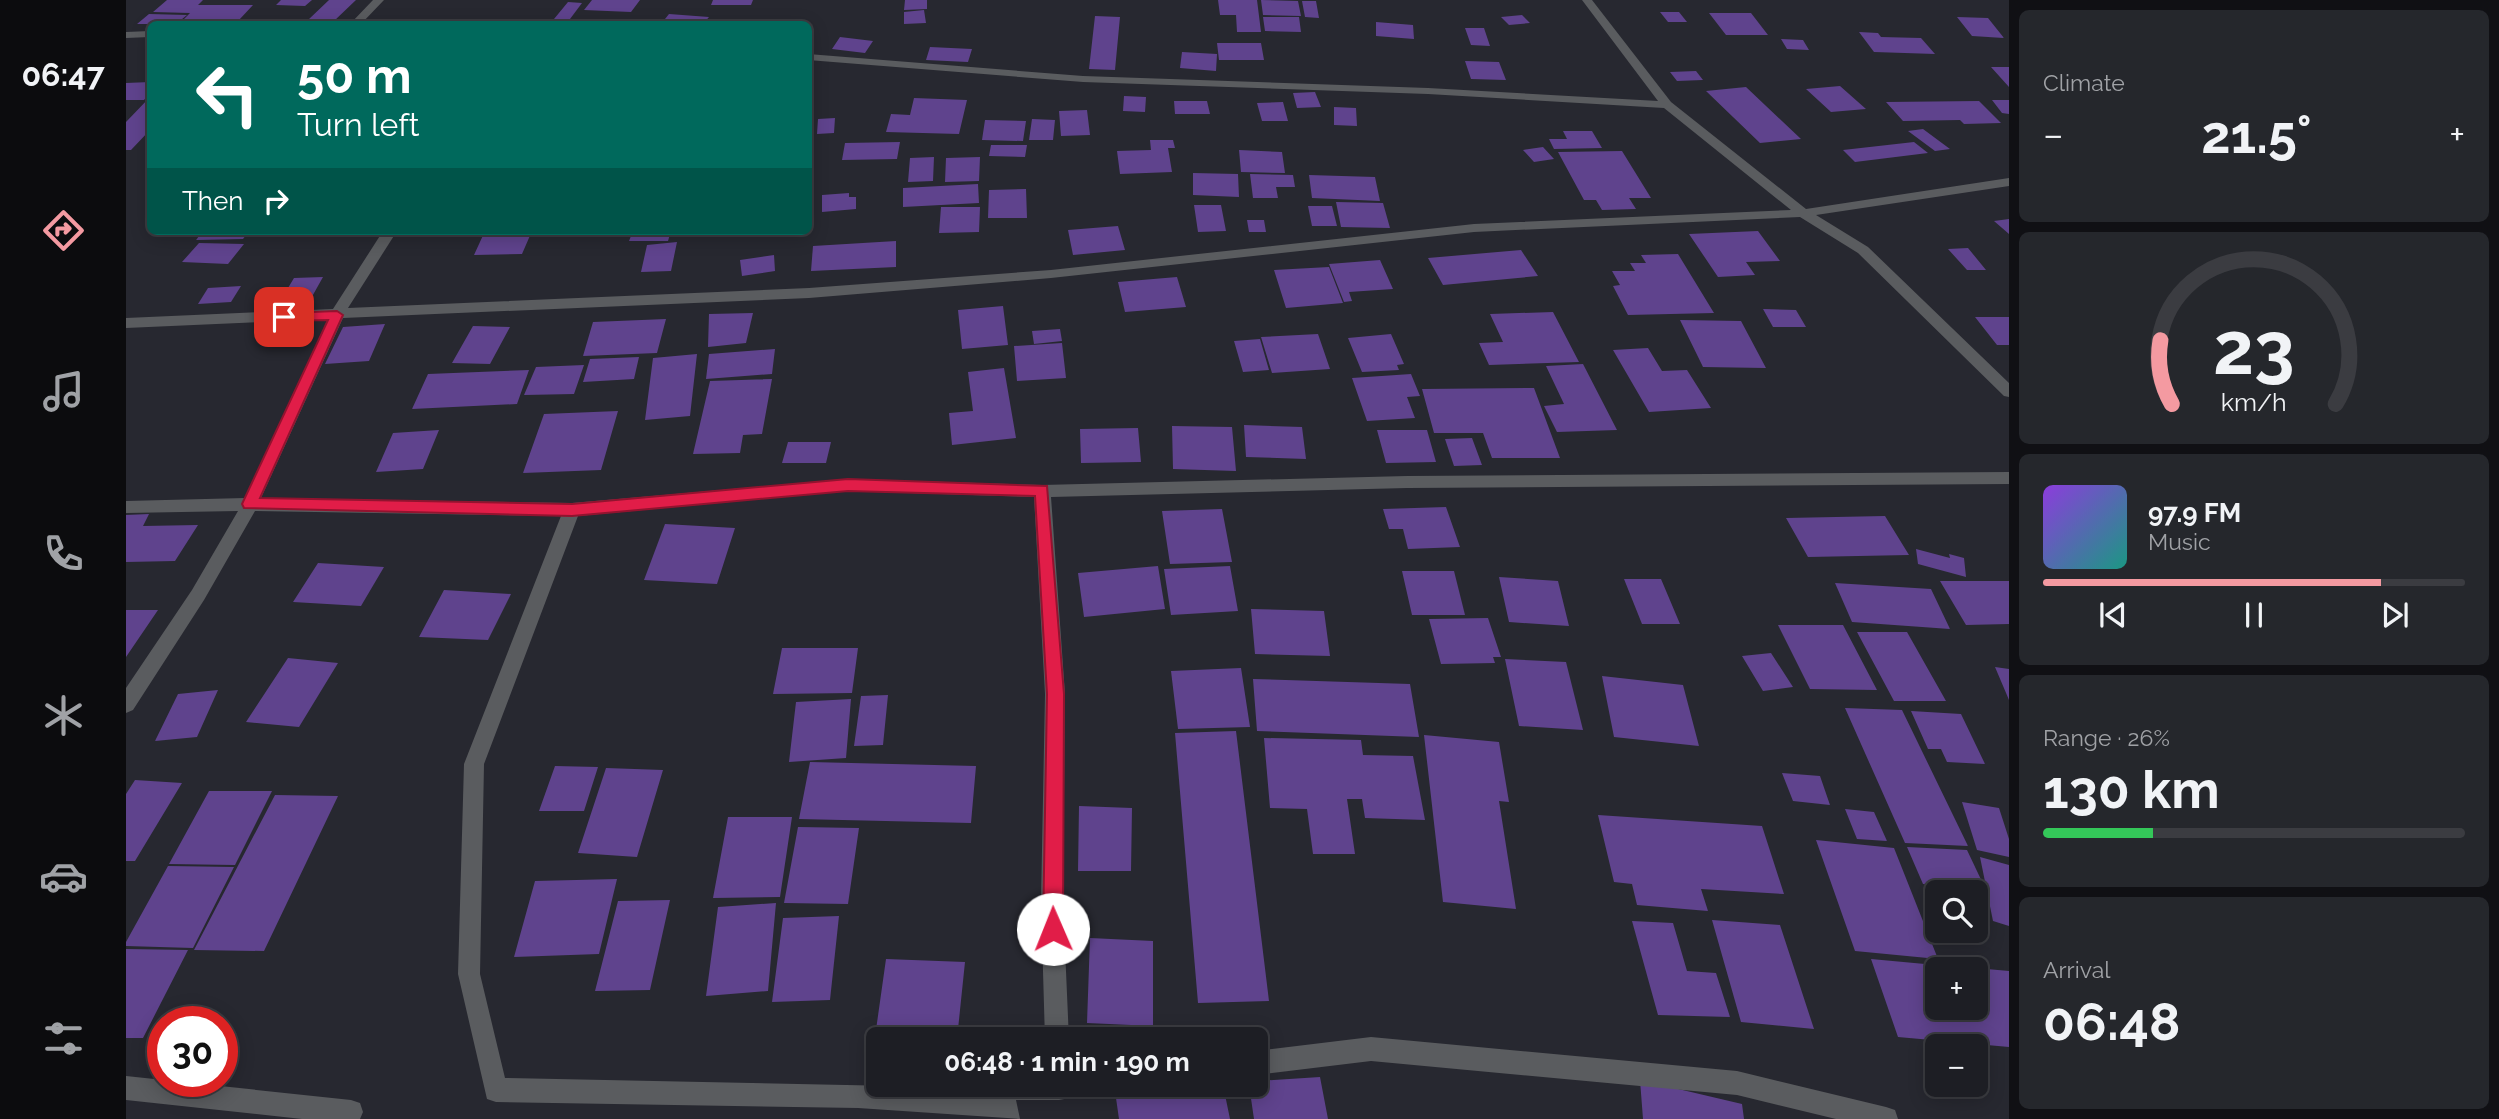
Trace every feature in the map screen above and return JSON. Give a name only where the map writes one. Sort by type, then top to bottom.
[{"type":"street","points":[[358,21],[379,0]]},
{"type":"street","points":[[1587,0],[1667,105],[1803,213],[1863,250],[2009,393]]},
{"type":"street","points":[[126,35],[147,34]]},
{"type":"street","points":[[812,57],[1083,79],[1428,91],[1667,105]]},
{"type":"street","points":[[126,323],[809,293],[1051,274],[1474,228],[1803,213],[2009,182]]},
{"type":"street","points":[[126,704],[198,595],[250,504],[337,315],[387,235]]},
{"type":"street","points":[[126,507],[250,504],[572,510],[848,485],[1042,491],[1407,482],[2009,478]]},
{"type":"street","points":[[1042,491],[1055,694],[1052,902],[1057,1027]]},
{"type":"street","points":[[496,1090],[469,975],[474,764],[572,510]]},
{"type":"street","points":[[1268,1062],[1371,1049],[1737,1083],[1886,1119]]},
{"type":"street","points":[[496,1090],[866,1087]]},
{"type":"street","points":[[126,1088],[351,1112],[348,1119]]},
{"type":"street","points":[[496,1090],[872,1097],[1006,1105],[1008,1119]]},
{"type":"building","points":[[167,0],[203,0],[198,5],[253,5],[239,20],[183,20],[190,13],[153,12]]},
{"type":"building","points":[[281,0],[312,0],[305,6],[276,5]]},
{"type":"building","points":[[329,0],[356,0],[334,21],[308,20]]},
{"type":"building","points":[[592,0],[640,0],[631,12],[584,10]]},
{"type":"building","points":[[713,0],[753,0],[751,5],[711,5]]},
{"type":"building","points":[[905,0],[927,0],[927,9],[904,10]]},
{"type":"building","points":[[1218,0],[1257,0],[1261,32],[1237,32],[1236,15],[1220,15]]},
{"type":"building","points":[[1261,0],[1298,1],[1301,16],[1263,15]]},
{"type":"building","points":[[1302,1],[1316,1],[1319,18],[1305,17]]},
{"type":"building","points":[[568,2],[582,3],[570,19],[554,19]]},
{"type":"building","points":[[924,10],[926,23],[904,24],[904,12]]},
{"type":"building","points":[[1660,12],[1679,12],[1687,22],[1668,22]]},
{"type":"building","points":[[1709,13],[1751,13],[1768,35],[1726,35]]},
{"type":"building","points":[[149,14],[187,15],[180,21],[147,21],[147,24],[137,24]]},
{"type":"building","points":[[669,14],[709,17],[706,21],[663,21]]},
{"type":"building","points":[[1522,15],[1530,23],[1509,25],[1501,17]]},
{"type":"building","points":[[1095,16],[1120,17],[1115,70],[1089,69]]},
{"type":"building","points":[[1263,17],[1299,17],[1301,32],[1265,31]]},
{"type":"building","points":[[1957,17],[1988,18],[2004,38],[1972,36]]},
{"type":"building","points":[[1376,22],[1413,25],[1414,39],[1376,36]]},
{"type":"building","points":[[1465,28],[1484,28],[1490,46],[1471,45]]},
{"type":"building","points":[[1859,32],[1878,33],[1881,37],[1921,38],[1935,54],[1874,52]]},
{"type":"building","points":[[840,37],[873,41],[865,53],[832,49]]},
{"type":"building","points":[[1781,39],[1803,40],[1809,50],[1787,49]]},
{"type":"building","points":[[1217,43],[1261,43],[1264,60],[1219,60]]},
{"type":"building","points":[[930,47],[972,49],[968,62],[926,60]]},
{"type":"building","points":[[1182,52],[1217,54],[1216,71],[1180,68]]},
{"type":"building","points":[[1465,61],[1499,62],[1506,80],[1471,79]]},
{"type":"building","points":[[1991,67],[2009,67],[2009,87]]},
{"type":"building","points":[[1696,71],[1703,80],[1677,81],[1670,72]]},
{"type":"building","points":[[147,82],[147,96],[144,100],[126,100],[126,83]]},
{"type":"building","points":[[1840,86],[1866,109],[1831,112],[1806,89]]},
{"type":"building","points":[[1746,87],[1801,139],[1760,143],[1706,91]]},
{"type":"building","points":[[1315,92],[1321,107],[1297,108],[1293,93]]},
{"type":"building","points":[[1124,96],[1146,97],[1145,112],[1123,111]]},
{"type":"building","points":[[914,98],[967,100],[959,134],[886,132],[891,114],[910,115]]},
{"type":"building","points":[[147,100],[147,133],[131,150],[126,150],[126,122]]},
{"type":"building","points":[[1992,100],[2009,100],[2009,114],[2002,113]]},
{"type":"building","points":[[1174,101],[1207,101],[1210,114],[1175,114]]},
{"type":"building","points":[[1979,101],[2001,123],[1964,124],[1960,120],[1903,121],[1886,102]]},
{"type":"building","points":[[1283,102],[1288,121],[1262,121],[1257,103]]},
{"type":"building","points":[[1334,107],[1356,108],[1357,126],[1334,125]]},
{"type":"building","points":[[1087,110],[1090,135],[1061,136],[1059,111]]},
{"type":"building","points":[[835,118],[834,133],[817,134],[818,119]]},
{"type":"building","points":[[1032,119],[1055,120],[1053,140],[1029,140]]},
{"type":"building","points":[[985,120],[1026,121],[1023,141],[982,140]]},
{"type":"building","points":[[1923,129],[1950,149],[1935,151],[1908,131]]},
{"type":"building","points":[[1563,131],[1592,131],[1602,148],[1554,149],[1549,139],[1567,139]]},
{"type":"building","points":[[1150,140],[1173,140],[1175,148],[1168,148],[1172,172],[1120,174],[1117,151],[1151,150]]},
{"type":"building","points":[[900,142],[897,159],[842,160],[845,143]]},
{"type":"building","points":[[1914,142],[1928,153],[1855,162],[1843,150]]},
{"type":"building","points":[[991,145],[1027,145],[1025,157],[989,156]]},
{"type":"building","points":[[1543,147],[1554,159],[1534,162],[1523,150]]},
{"type":"building","points":[[1239,150],[1282,152],[1285,173],[1241,172]]},
{"type":"building","points":[[1622,151],[1651,198],[1629,198],[1636,209],[1602,210],[1596,200],[1584,200],[1558,152]]},
{"type":"building","points":[[934,157],[933,181],[908,182],[910,158]]},
{"type":"building","points":[[980,157],[979,181],[945,182],[946,158]]},
{"type":"building","points":[[1193,173],[1238,174],[1239,197],[1193,195]]},
{"type":"building","points":[[1250,174],[1293,175],[1295,187],[1276,187],[1278,198],[1253,198]]},
{"type":"building","points":[[1309,175],[1375,177],[1380,201],[1312,198]]},
{"type":"building","points":[[978,184],[979,203],[903,207],[903,188]]},
{"type":"building","points":[[1026,189],[1027,218],[988,218],[989,190]]},
{"type":"building","points":[[849,193],[849,197],[856,197],[856,209],[822,212],[822,195]]},
{"type":"building","points":[[1336,202],[1383,203],[1390,228],[1341,227]]},
{"type":"building","points":[[1194,205],[1221,205],[1226,231],[1198,232]]},
{"type":"building","points":[[1308,206],[1332,206],[1337,226],[1312,226]]},
{"type":"building","points":[[941,207],[980,207],[979,232],[939,233]]},
{"type":"building","points":[[2009,219],[2009,234],[1994,221]]},
{"type":"building","points":[[1247,220],[1264,220],[1266,232],[1249,232]]},
{"type":"building","points":[[1118,226],[1125,250],[1073,255],[1068,230]]},
{"type":"building","points":[[1758,231],[1780,261],[1746,262],[1755,275],[1718,277],[1689,234]]},
{"type":"building","points":[[200,235],[246,235],[243,239],[196,240]]},
{"type":"building","points":[[483,235],[530,235],[522,254],[474,255]]},
{"type":"building","points":[[631,235],[670,235],[668,241],[629,241]]},
{"type":"building","points":[[896,241],[896,267],[811,271],[813,246]]},
{"type":"building","points":[[677,242],[671,271],[641,272],[647,245]]},
{"type":"building","points":[[199,243],[244,244],[228,264],[182,262]]},
{"type":"building","points":[[1968,248],[1986,270],[1967,270],[1948,249]]},
{"type":"building","points":[[1521,250],[1538,276],[1443,285],[1428,258]]},
{"type":"building","points":[[1678,254],[1714,313],[1628,315],[1613,286],[1620,285],[1612,271],[1635,271],[1630,263],[1646,263],[1641,255]]},
{"type":"building","points":[[774,255],[775,271],[742,276],[740,260]]},
{"type":"building","points":[[1380,260],[1393,289],[1349,292],[1352,301],[1344,302],[1329,264]]},
{"type":"building","points":[[1329,267],[1343,303],[1286,308],[1274,270]]},
{"type":"building","points":[[323,277],[309,302],[279,303],[294,278]]},
{"type":"building","points":[[1177,277],[1186,307],[1125,312],[1118,282]]},
{"type":"building","points":[[241,286],[231,302],[198,304],[208,288]]},
{"type":"building","points":[[1003,306],[1008,345],[962,349],[958,310]]},
{"type":"building","points":[[1763,309],[1796,310],[1806,327],[1773,327]]},
{"type":"building","points":[[1553,312],[1579,362],[1489,365],[1479,343],[1503,342],[1490,314]]},
{"type":"building","points":[[753,313],[746,343],[708,347],[709,314]]},
{"type":"building","points":[[1975,317],[2009,317],[2009,345],[1997,345]]},
{"type":"building","points":[[666,319],[657,353],[583,356],[593,322]]},
{"type":"building","points":[[1680,320],[1741,321],[1766,368],[1703,367]]},
{"type":"building","points":[[385,324],[369,361],[325,364],[343,327]]},
{"type":"building","points":[[473,326],[510,327],[490,364],[452,363]]},
{"type":"building","points":[[1060,329],[1062,341],[1034,344],[1032,331]]},
{"type":"building","points":[[1318,334],[1330,369],[1272,373],[1261,337]]},
{"type":"building","points":[[1391,334],[1404,364],[1397,365],[1399,370],[1362,372],[1348,338]]},
{"type":"building","points":[[1260,339],[1269,370],[1243,372],[1234,341]]},
{"type":"building","points":[[1062,343],[1066,378],[1017,381],[1014,346]]},
{"type":"building","points":[[1648,348],[1662,371],[1687,370],[1711,408],[1649,412],[1613,350]]},
{"type":"building","points":[[775,349],[772,374],[706,379],[709,354]]},
{"type":"building","points":[[697,354],[690,416],[645,420],[653,358]]},
{"type":"building","points":[[639,357],[634,379],[583,382],[590,359]]},
{"type":"building","points":[[1583,364],[1617,430],[1557,432],[1544,406],[1564,404],[1546,366]]},
{"type":"building","points":[[584,365],[574,394],[524,395],[536,367]]},
{"type":"building","points":[[1004,368],[1016,438],[952,445],[949,413],[973,411],[968,372]]},
{"type":"building","points":[[529,370],[517,404],[412,409],[428,374]]},
{"type":"building","points":[[1411,374],[1420,396],[1407,397],[1415,418],[1367,421],[1352,378]]},
{"type":"building","points":[[772,379],[762,434],[743,435],[740,453],[693,454],[710,381]]},
{"type":"building","points":[[1534,388],[1560,458],[1492,458],[1483,433],[1434,433],[1422,389]]},
{"type":"building","points":[[618,411],[601,470],[523,473],[544,414]]},
{"type":"building","points":[[1244,425],[1302,427],[1306,459],[1246,457]]},
{"type":"building","points":[[1172,426],[1232,427],[1236,471],[1173,469]]},
{"type":"building","points":[[1138,428],[1141,462],[1081,463],[1080,429]]},
{"type":"building","points":[[439,430],[423,469],[376,472],[393,433]]},
{"type":"building","points":[[1377,430],[1427,430],[1436,462],[1386,463]]},
{"type":"building","points":[[1472,438],[1482,465],[1454,466],[1445,439]]},
{"type":"building","points":[[788,442],[831,442],[826,463],[782,463]]},
{"type":"building","points":[[1446,507],[1460,547],[1408,549],[1403,529],[1389,529],[1383,509]]},
{"type":"building","points":[[1222,509],[1232,562],[1170,564],[1162,511]]},
{"type":"building","points":[[149,514],[143,526],[198,525],[175,561],[126,562],[126,515]]},
{"type":"building","points":[[1885,516],[1909,555],[1808,557],[1786,518]]},
{"type":"building","points":[[665,524],[735,528],[717,584],[644,580]]},
{"type":"building","points":[[1916,549],[1950,558],[1949,554],[1964,558],[1966,577],[1918,564]]},
{"type":"building","points":[[318,563],[384,567],[361,606],[293,602]]},
{"type":"building","points":[[1158,566],[1165,609],[1084,617],[1078,573]]},
{"type":"building","points":[[1230,566],[1238,611],[1171,615],[1164,569]]},
{"type":"building","points":[[1402,571],[1454,571],[1465,615],[1412,615]]},
{"type":"building","points":[[1499,577],[1558,581],[1569,626],[1509,622]]},
{"type":"building","points":[[1624,579],[1661,579],[1680,624],[1642,624]]},
{"type":"building","points":[[1940,581],[2009,581],[2009,624],[1966,625]]},
{"type":"building","points":[[1835,583],[1931,589],[1950,629],[1852,622]]},
{"type":"building","points":[[444,590],[511,594],[488,640],[419,637]]},
{"type":"building","points":[[1251,609],[1324,611],[1330,656],[1255,654]]},
{"type":"building","points":[[126,610],[158,610],[126,657]]},
{"type":"building","points":[[1488,618],[1501,657],[1493,657],[1495,663],[1441,664],[1429,619]]},
{"type":"building","points":[[1778,625],[1843,625],[1877,690],[1810,689]]},
{"type":"building","points":[[1857,632],[1907,632],[1946,701],[1894,701]]},
{"type":"building","points":[[782,648],[858,648],[852,693],[773,694]]},
{"type":"building","points":[[1771,653],[1793,687],[1763,691],[1742,656]]},
{"type":"building","points":[[288,658],[338,663],[299,727],[246,722]]},
{"type":"building","points":[[1505,659],[1566,662],[1583,730],[1519,726]]},
{"type":"building","points":[[1995,667],[2009,669],[2009,700]]},
{"type":"building","points":[[1241,668],[1250,727],[1178,729],[1171,671]]},
{"type":"building","points":[[1602,676],[1683,685],[1699,746],[1614,737]]},
{"type":"building","points":[[1253,679],[1410,684],[1419,737],[1257,731]]},
{"type":"building","points":[[218,690],[197,737],[155,741],[178,694]]},
{"type":"building","points":[[888,695],[883,745],[854,746],[861,696]]},
{"type":"building","points":[[851,699],[846,758],[789,762],[796,702]]},
{"type":"building","points":[[1845,708],[1902,710],[1968,846],[1905,843]]},
{"type":"building","points":[[1911,711],[1961,714],[1985,764],[1947,762],[1941,749],[1928,749]]},
{"type":"building","points":[[1236,731],[1269,1001],[1198,1003],[1175,733]]},
{"type":"building","points":[[1424,735],[1499,742],[1509,802],[1499,801],[1516,909],[1443,902]]},
{"type":"building","points":[[1264,738],[1361,740],[1363,755],[1413,756],[1425,820],[1365,818],[1362,799],[1347,799],[1355,854],[1313,854],[1307,809],[1270,808]]},
{"type":"building","points":[[810,762],[976,766],[971,823],[799,819]]},
{"type":"building","points":[[555,766],[598,767],[584,811],[539,811]]},
{"type":"building","points":[[606,768],[663,770],[637,857],[578,853]]},
{"type":"building","points":[[1782,773],[1820,776],[1830,805],[1793,801]]},
{"type":"building","points":[[135,780],[182,783],[135,861],[126,861],[126,794]]},
{"type":"building","points":[[209,791],[272,791],[235,865],[169,864]]},
{"type":"building","points":[[275,795],[338,796],[264,951],[194,950]]},
{"type":"building","points":[[1962,802],[1999,808],[2009,839],[2009,857],[1977,850]]},
{"type":"building","points":[[1079,806],[1132,808],[1131,871],[1078,871]]},
{"type":"building","points":[[1845,809],[1874,812],[1887,841],[1857,839]]},
{"type":"building","points":[[1598,815],[1762,826],[1784,894],[1701,889],[1708,911],[1637,905],[1632,884],[1614,882]]},
{"type":"building","points":[[728,817],[792,817],[780,897],[713,898]]},
{"type":"building","points":[[798,827],[859,828],[848,904],[784,903]]},
{"type":"building","points":[[1816,840],[1894,848],[1925,926],[1925,943],[1932,943],[1937,957],[1855,951]]},
{"type":"building","points":[[1907,847],[1967,850],[1981,880],[1925,880],[1923,884]]},
{"type":"building","points":[[1980,857],[2009,865],[2009,926],[1993,921],[1988,880],[1985,880]]},
{"type":"building","points":[[168,866],[234,867],[193,948],[126,946],[126,942]]},
{"type":"building","points":[[617,879],[599,954],[514,957],[535,881]]},
{"type":"building","points":[[670,900],[650,990],[595,991],[618,901]]},
{"type":"building","points":[[776,903],[768,991],[706,996],[718,907]]},
{"type":"building","points":[[839,916],[830,1000],[772,1002],[783,918]]},
{"type":"building","points":[[1712,920],[1780,925],[1814,1029],[1741,1022]]},
{"type":"building","points":[[1632,921],[1673,923],[1687,971],[1716,973],[1730,1017],[1658,1015]]},
{"type":"building","points":[[1090,938],[1153,941],[1153,1026],[1087,1023]]},
{"type":"building","points":[[126,949],[188,950],[159,1006],[147,1006],[147,1030],[143,1038],[126,1038]]},
{"type":"building","points":[[886,959],[965,962],[958,1027],[876,1027]]},
{"type":"building","points":[[1871,959],[1925,964],[1925,1020],[1988,1020],[1988,969],[2009,971],[2009,1047],[1988,1045],[1988,1034],[1925,1034],[1925,1039],[1898,1037]]},
{"type":"building","points":[[1320,1077],[1328,1119],[1254,1119],[1251,1097],[1268,1097],[1268,1080]]},
{"type":"building","points":[[1640,1080],[1742,1104],[1744,1119],[1643,1119]]},
{"type":"building","points":[[1116,1097],[1225,1097],[1230,1119],[1119,1119]]},
{"type":"route","points":[[284,317],[337,315],[250,504],[572,510],[848,485],[1042,491],[1055,694],[1053,929]]}]
